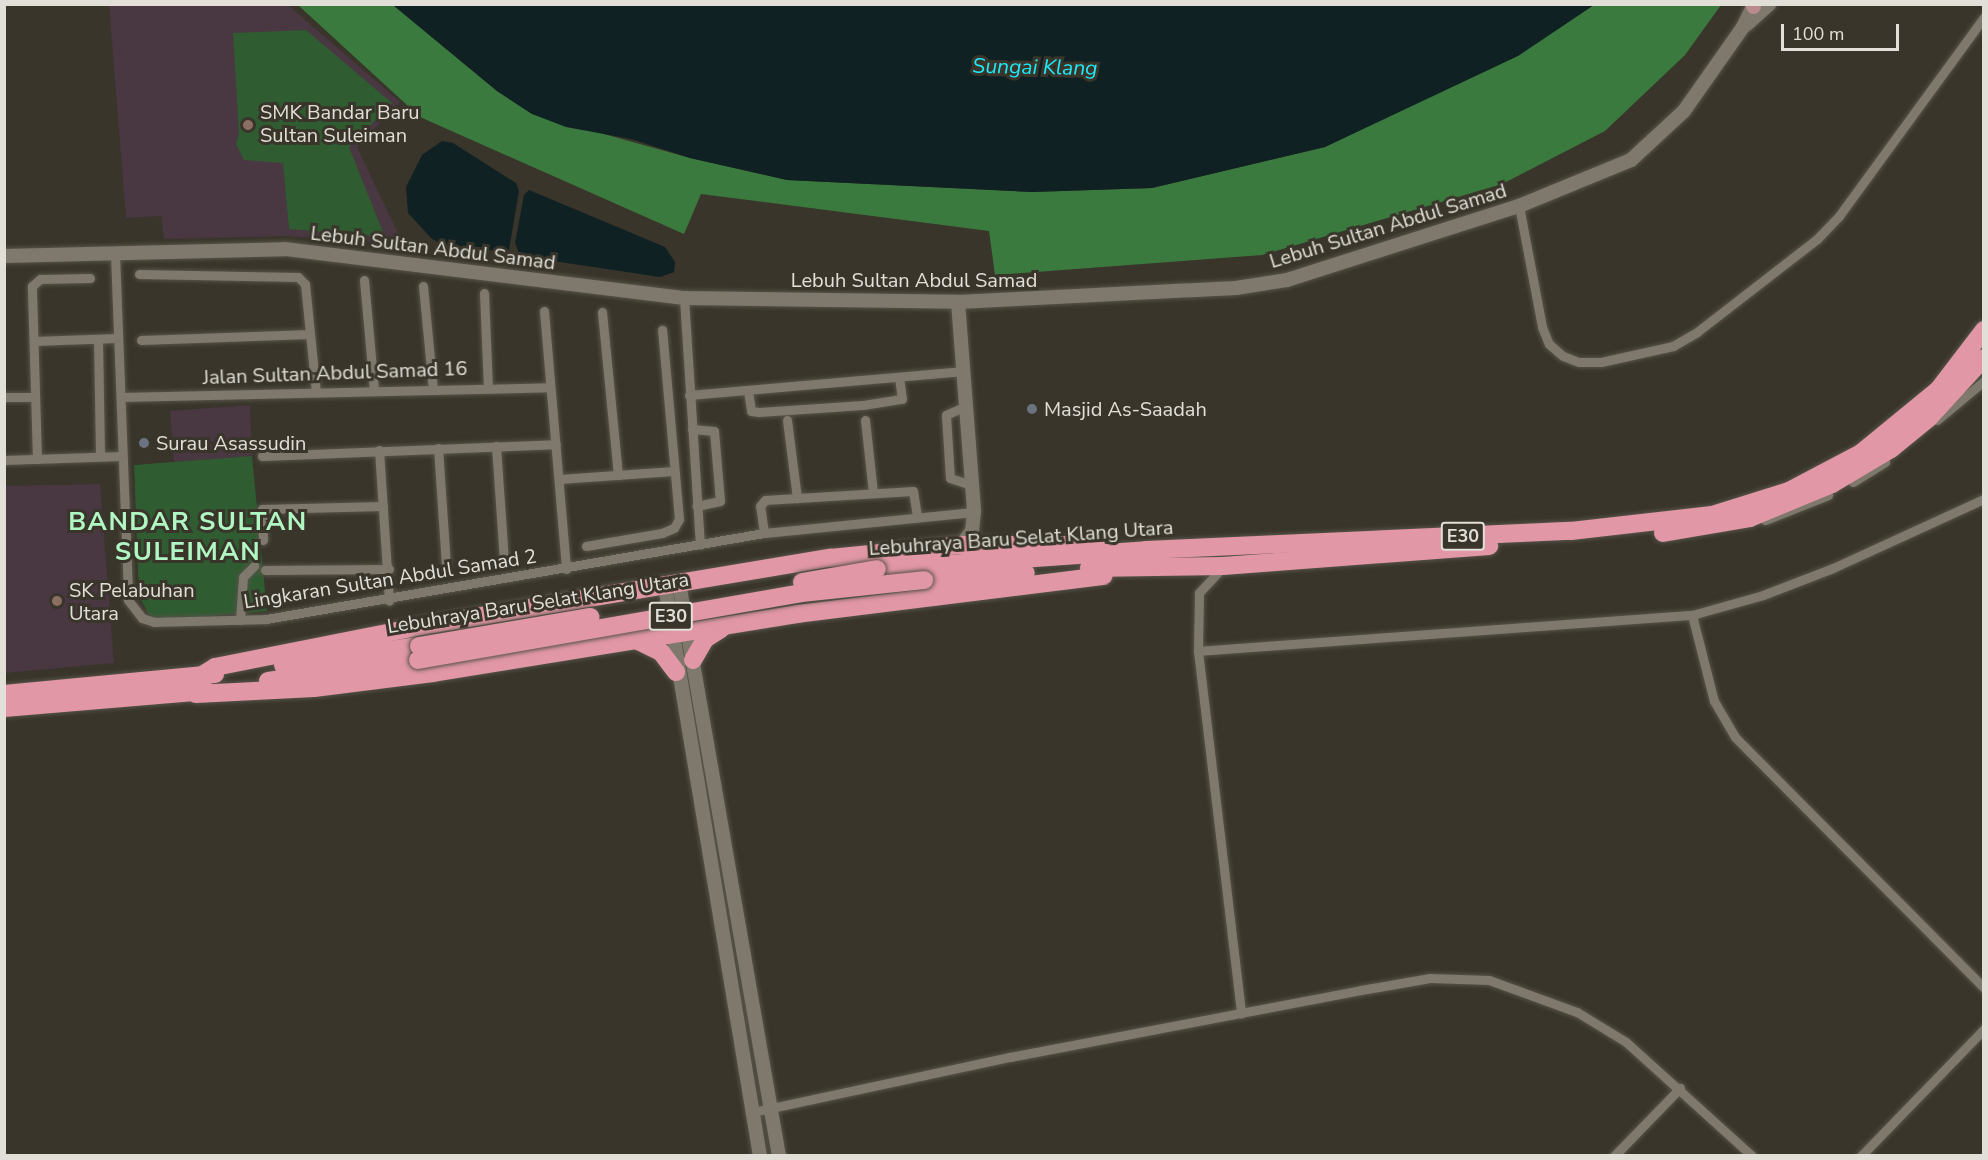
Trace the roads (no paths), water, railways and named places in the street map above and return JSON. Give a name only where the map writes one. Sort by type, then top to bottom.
[{"type":"highway","name":"Lebuhraya Baru Selat Klang Utara","points":[[4,708],[196,694],[215,688],[877,570],[1146,550],[1571,531],[1712,515],[1789,491],[1861,453],[1938,390],[1983,330]]},
{"type":"highway","name":"Lebuhraya Baru Selat Klang Utara","points":[[4,694],[418,653],[801,593],[924,580],[1108,567],[1124,571],[1223,566],[1689,531],[1750,518],[1797,501],[1857,470],[1892,449],[1929,418],[1983,358]]},
{"type":"highway","points":[[204,674],[215,668],[422,626],[830,558],[961,545],[1121,545],[1146,550]]},
{"type":"highway","points":[[196,694],[315,688],[638,641],[728,625],[1124,571]]},
{"type":"highway","points":[[693,660],[705,639],[728,625]]},
{"type":"highway","points":[[638,641],[661,652],[676,672]]},
{"type":"street","name":"Lebuh Sultan Abdul Samad","points":[[4,256],[285,249],[684,298],[958,302],[1176,293],[1287,280],[1520,206],[1631,160],[1658,139],[1684,111],[1761,5]]},
{"type":"street","points":[[1520,206],[1542,327],[1549,344],[1563,356],[1579,362],[1601,362],[1673,346],[1761,285],[1832,224],[1983,17]]},
{"type":"street","name":"Lingkaran Sultan Abdul Samad 2","points":[[115,254],[128,600],[133,610],[142,618],[169,624],[240,620],[389,601],[764,533],[974,512]]},
{"type":"street","points":[[139,274],[302,280],[316,392]]},
{"type":"street","points":[[37,459],[32,286],[39,279],[90,278]]},
{"type":"street","points":[[364,280],[374,390]]},
{"type":"street","points":[[423,286],[433,389]]},
{"type":"street","points":[[484,293],[488,387]]},
{"type":"street","points":[[684,298],[700,544]]},
{"type":"street","points":[[958,302],[974,512],[972,531],[961,545]]},
{"type":"street","points":[[544,311],[566,569]]},
{"type":"street","points":[[602,312],[618,475]]},
{"type":"street","points":[[586,546],[674,528],[680,519],[662,330]]},
{"type":"street","points":[[141,340],[310,334]]},
{"type":"street","points":[[34,341],[117,338]]},
{"type":"street","points":[[98,339],[100,456]]},
{"type":"street","points":[[689,395],[963,371]]},
{"type":"street","points":[[748,391],[751,411],[759,412],[863,405],[902,399],[899,378]]},
{"type":"street","points":[[1689,531],[1778,516],[1834,493],[1910,444],[1983,381]]},
{"type":"street","name":"Jalan Sultan Abdul Samad 16","points":[[121,397],[550,387]]},
{"type":"street","points":[[4,397],[34,397]]},
{"type":"street","points":[[966,406],[945,415],[950,478],[972,485]]},
{"type":"street","points":[[787,420],[797,498]]},
{"type":"street","points":[[865,420],[873,492]]},
{"type":"street","points":[[692,429],[714,431],[720,501],[698,506]]},
{"type":"street","points":[[262,456],[556,444]]},
{"type":"street","points":[[496,446],[504,559]]},
{"type":"street","points":[[438,448],[446,564]]},
{"type":"street","points":[[379,450],[389,569],[389,601]]},
{"type":"street","points":[[4,460],[122,456]]},
{"type":"street","points":[[559,480],[674,471]]},
{"type":"street","points":[[764,533],[760,506],[765,500],[913,491],[916,517]]},
{"type":"street","points":[[1198,651],[1285,642],[1692,615],[1763,595],[1833,568],[1983,500]]},
{"type":"street","points":[[263,540],[262,509],[383,506]]},
{"type":"street","points":[[974,512],[988,546]]},
{"type":"street","points":[[240,620],[243,577],[254,566]]},
{"type":"street","points":[[1223,566],[1199,593],[1198,651],[1241,1013]]},
{"type":"street","points":[[266,570],[389,569]]},
{"type":"street","points":[[672,585],[680,633],[676,672],[760,1155]]},
{"type":"street","points":[[1692,615],[1714,701],[1735,737],[1983,988]]},
{"type":"street","points":[[680,633],[693,660],[779,1155]]},
{"type":"street","points":[[725,952],[743,949]]},
{"type":"street","points":[[753,1112],[1241,1013],[1430,978],[1489,980],[1577,1012],[1626,1042],[1680,1088],[1752,1155]]},
{"type":"street","points":[[1862,1155],[1983,1029]]},
{"type":"street","points":[[1614,1155],[1680,1088]]},
{"type":"water","name":"Sungai Klang","points":[[393,5],[1594,5],[1518,56],[1325,147],[1152,188],[1032,192],[787,180],[690,158],[631,139],[566,127],[532,114],[497,91]]},
{"type":"water","points":[[442,141],[453,143],[516,183],[519,191],[509,250],[502,252],[442,244],[432,239],[408,213],[406,187],[422,155]]},
{"type":"water","points":[[529,190],[665,247],[675,262],[674,272],[660,277],[520,256],[515,243],[524,195]]},
{"type":"place","name":"SMK Bandar Baru Sultan Suleiman","points":[[248,125]]},
{"type":"place","name":"Masjid As-Saadah","points":[[1032,409]]},
{"type":"place","name":"Surau Asassudin","points":[[144,443]]},
{"type":"place","name":"SK Pelabuhan Utara","points":[[57,601]]},
{"type":"district","name":"BANDAR SULTAN SULEIMAN","points":[[188,537]]}]
